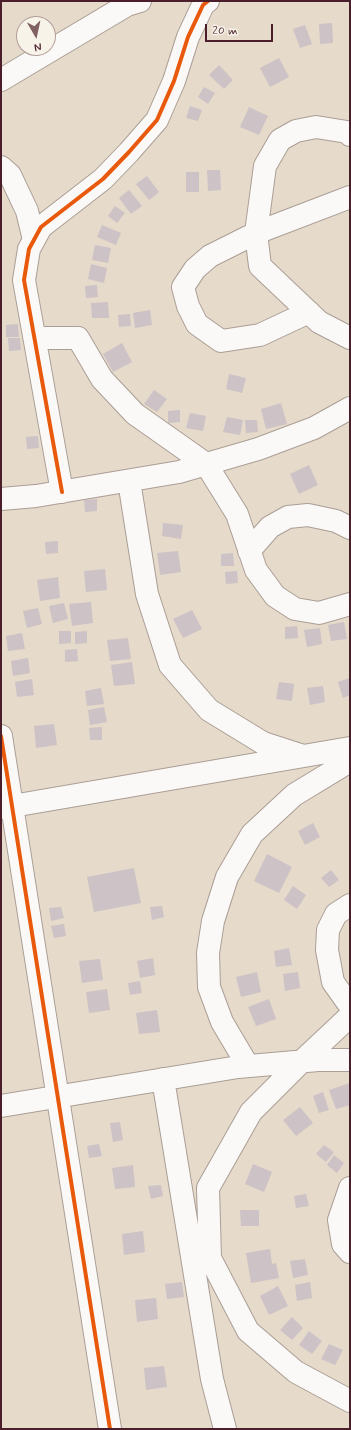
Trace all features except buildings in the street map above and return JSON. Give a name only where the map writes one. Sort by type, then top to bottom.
[{"type":"street","points":[[1,80],[127,5],[140,1]]},
{"type":"street","points":[[62,492],[24,280],[29,249],[41,227],[103,179],[157,120],[174,81],[188,37],[203,5],[208,1]]},
{"type":"street","points":[[350,135],[347,132],[316,127],[296,131],[280,140],[265,166],[256,233],[260,266],[319,322],[350,338]]},
{"type":"street","points":[[1,167],[10,175],[27,211],[34,240]]},
{"type":"street","points":[[309,312],[260,335],[221,341],[198,324],[188,306],[183,287],[195,269],[210,256],[256,233],[350,198]]},
{"type":"street","points":[[35,338],[78,338],[102,380],[135,414],[206,464],[237,514],[256,570],[275,596],[295,609],[320,613],[350,604]]},
{"type":"street","points":[[1,498],[36,496],[179,472],[258,449],[314,428],[350,408]]},
{"type":"street","points":[[129,481],[147,594],[170,665],[209,710],[263,743],[303,756]]},
{"type":"street","points":[[249,551],[270,527],[288,517],[308,516],[336,521],[350,528]]},
{"type":"street","points":[[1,736],[7,807],[58,1096],[110,1429]]},
{"type":"street","points":[[7,807],[350,748]]},
{"type":"street","points":[[248,1066],[222,1022],[209,987],[208,953],[213,921],[227,877],[252,834],[294,795],[350,761]]},
{"type":"street","points":[[350,906],[336,914],[328,930],[327,950],[333,982],[350,1006]]},
{"type":"street","points":[[350,1016],[251,1112],[208,1188],[210,1258],[248,1331],[296,1372],[350,1400]]},
{"type":"street","points":[[1,1106],[248,1066],[318,1060],[350,1060]]},
{"type":"street","points":[[163,1079],[212,1379],[225,1429]]},
{"type":"street","points":[[350,1188],[339,1220],[343,1244],[350,1252]]},
{"type":"cycle path","points":[[62,492],[24,280],[29,249],[41,227],[103,179],[157,120],[174,81],[188,37],[203,5],[208,1]]},
{"type":"cycle path","points":[[1,736],[110,1429]]}]
